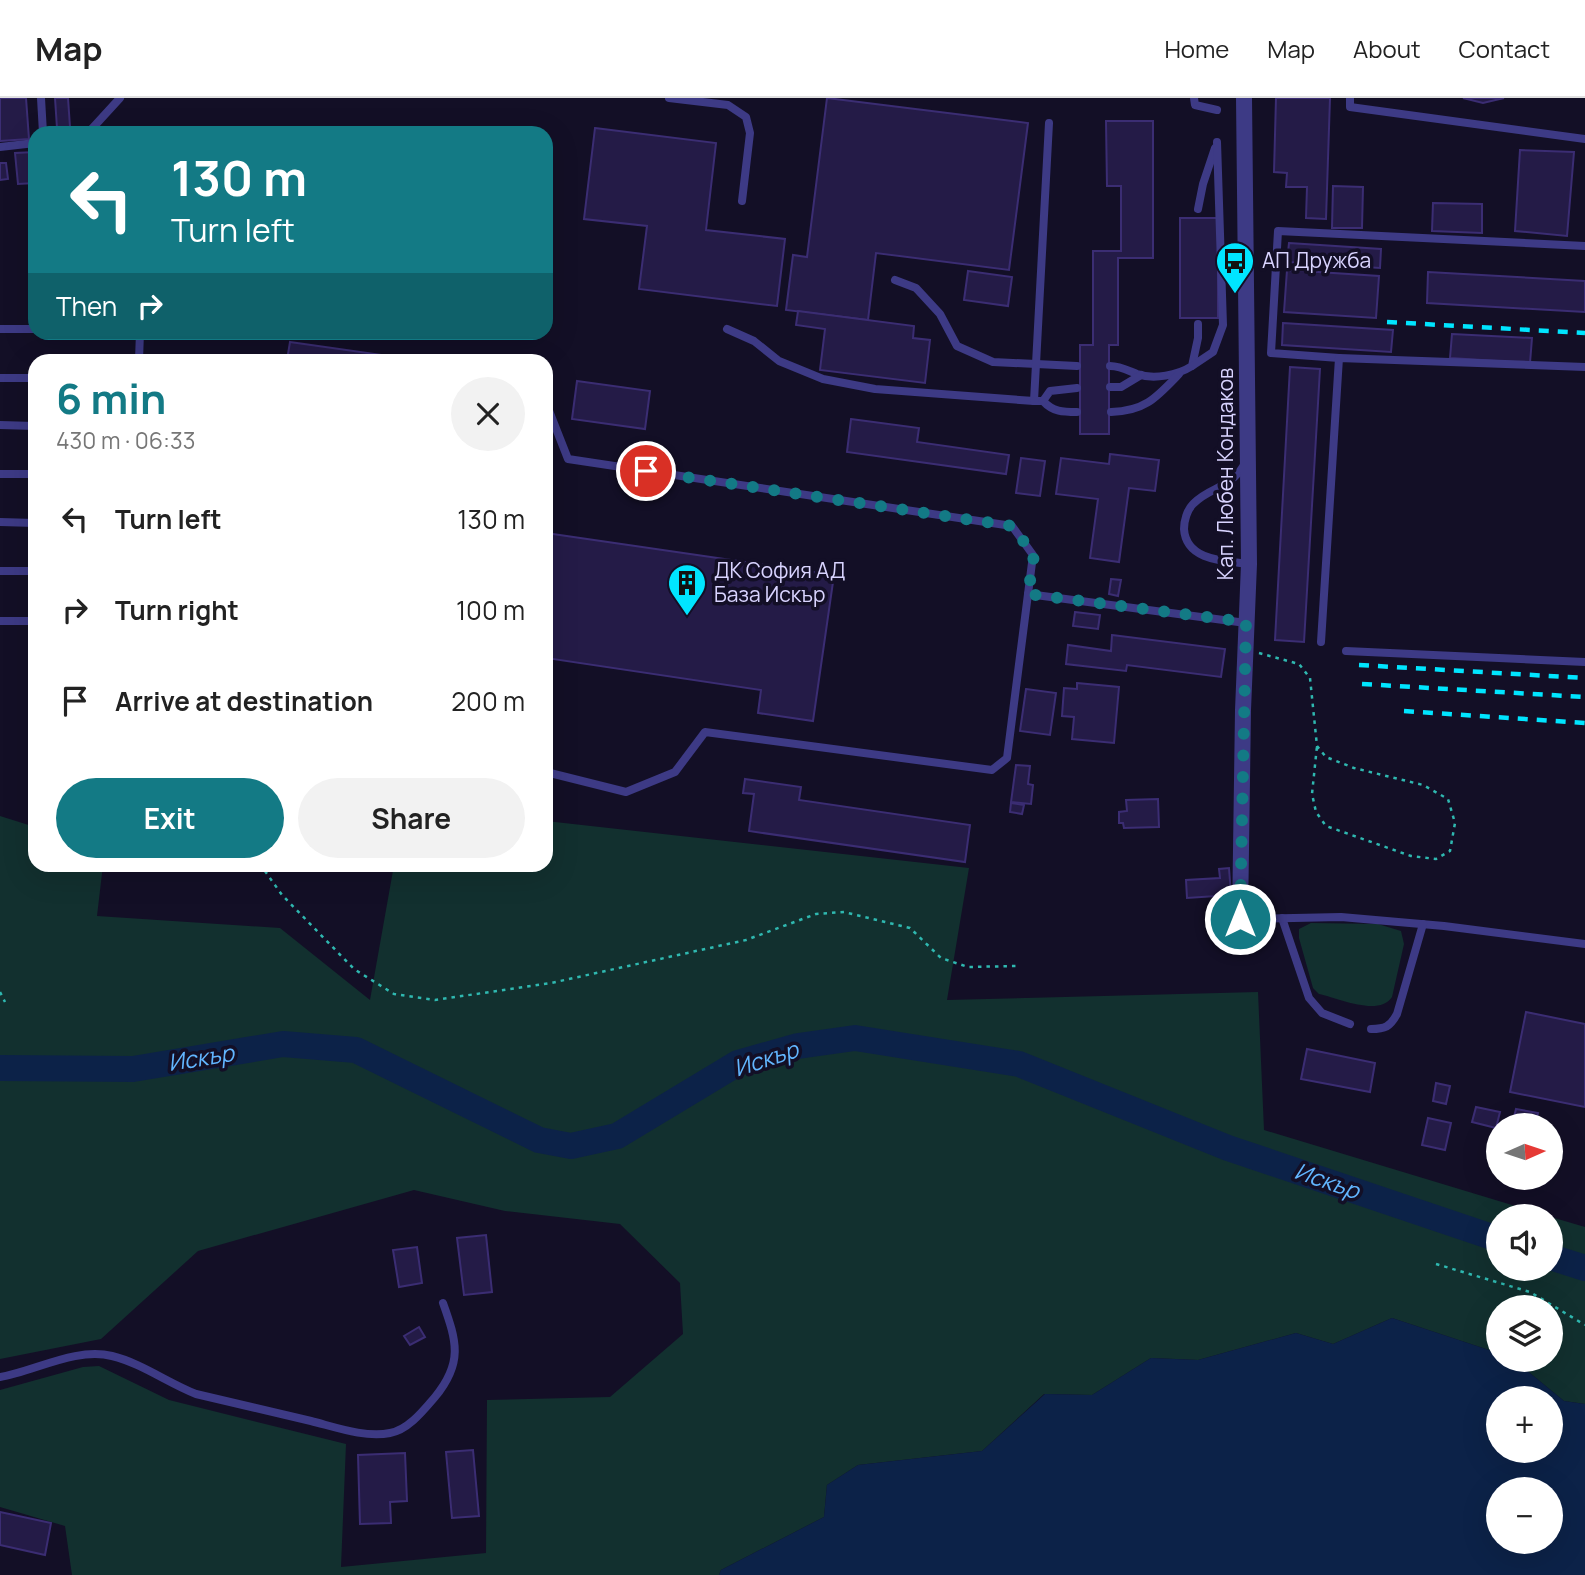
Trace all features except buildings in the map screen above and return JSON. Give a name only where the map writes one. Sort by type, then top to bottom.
[{"type":"street","name":"Кап. Любен Кондаков","points":[[1240,919],[1249,564],[1244,98]]},
{"type":"lane","points":[[41,98],[43,126]]},
{"type":"lane","points":[[94,126],[120,98]]},
{"type":"lane","points":[[669,98],[728,105],[746,117],[750,133],[742,201]]},
{"type":"lane","points":[[1194,98],[1195,106],[1217,110]]},
{"type":"lane","points":[[1350,98],[1350,107],[1585,139]]},
{"type":"lane","points":[[1038,401],[1036,366],[1049,123]]},
{"type":"lane","points":[[1111,412],[1141,408],[1179,374],[1213,352],[1223,325],[1217,142],[1198,209]]},
{"type":"lane","points":[[0,146],[28,144]]},
{"type":"lane","points":[[1585,246],[1278,230],[1271,353],[1585,367]]},
{"type":"lane","points":[[895,280],[916,288],[940,314],[957,346],[993,362],[1077,366]]},
{"type":"lane","points":[[1192,366],[1198,324]]},
{"type":"lane","points":[[0,329],[28,329]]},
{"type":"lane","points":[[727,329],[754,341],[779,361],[823,379],[875,389],[1038,401],[1059,412],[1077,412]]},
{"type":"lane","points":[[1321,642],[1339,358]]},
{"type":"lane","points":[[1110,366],[1119,366],[1141,375],[1179,374]]},
{"type":"lane","points":[[1110,387],[1121,387],[1141,375]]},
{"type":"lane","points":[[0,378],[28,378]]},
{"type":"lane","points":[[1038,401],[1050,391],[1077,388]]},
{"type":"lane","points":[[553,421],[568,459],[1012,526],[1034,555],[1007,758],[992,770],[705,732],[675,772],[626,792],[553,774]]},
{"type":"lane","points":[[0,425],[28,426]]},
{"type":"lane","points":[[1248,460],[1236,479],[1193,503],[1184,524],[1189,547],[1200,554],[1212,560],[1249,564]]},
{"type":"lane","points":[[0,474],[28,474]]},
{"type":"lane","points":[[0,522],[28,523]]},
{"type":"lane","points":[[0,571],[28,571]]},
{"type":"lane","points":[[1028,594],[1246,622]]},
{"type":"lane","points":[[0,621],[28,621]]},
{"type":"lane","points":[[1346,650],[1585,662]]},
{"type":"lane","name":"Кап. Любен Кондаков","points":[[1240,919],[1341,917],[1585,944]]},
{"type":"lane","points":[[1282,918],[1308,998],[1322,1013],[1350,1024]]},
{"type":"lane","points":[[1371,1029],[1384,1029],[1392,1023],[1397,1014],[1423,924]]},
{"type":"lane","points":[[0,1377],[67,1359],[103,1354],[114,1356],[196,1394],[349,1430],[390,1433],[404,1428],[418,1416],[449,1377],[455,1362],[455,1346],[443,1303]]},
{"type":"path","points":[[1245,652],[1270,655],[1299,664],[1310,678],[1317,746],[1312,794],[1315,812],[1326,826],[1410,856],[1436,859],[1450,851],[1455,823],[1448,799],[1423,785],[1354,768],[1326,757],[1317,746]]},
{"type":"path","points":[[266,872],[282,895],[354,969],[394,994],[435,1000],[551,983],[746,940],[816,914],[844,912],[910,928],[940,958],[968,967],[1017,966]]},
{"type":"path","points":[[0,992],[5,1002]]},
{"type":"path","points":[[1436,1264],[1530,1292],[1585,1325]]},
{"type":"green space","points":[[0,816],[28,825],[28,872],[102,872],[97,916],[280,928],[370,1000],[393,872],[553,872],[553,822],[969,868],[947,1000],[1258,992],[1264,1130],[1508,1204],[1486,1204],[1486,1281],[1563,1281],[1563,1221],[1585,1227],[1585,1404],[1564,1401],[1563,1386],[1546,1386],[1529,1372],[1563,1372],[1563,1295],[1486,1295],[1486,1349],[1392,1318],[1333,1344],[1296,1333],[1198,1360],[1151,1358],[1092,1395],[1044,1394],[982,1451],[858,1465],[827,1485],[824,1517],[721,1570],[719,1575],[72,1575],[65,1526],[0,1507],[0,1390],[83,1367],[99,1366],[169,1400],[346,1444],[341,1567],[486,1553],[487,1400],[610,1397],[683,1334],[680,1283],[620,1224],[505,1211],[414,1190],[198,1251],[101,1339],[0,1359]]},
{"type":"green space","points":[[1311,923],[1378,924],[1401,931],[1404,944],[1392,997],[1378,1006],[1368,1006],[1319,994],[1313,988],[1299,938],[1299,929]]},
{"type":"water","points":[[1392,1318],[1486,1349],[1486,1372],[1529,1372],[1546,1386],[1486,1386],[1486,1463],[1563,1463],[1563,1400],[1585,1404],[1585,1575],[719,1575],[721,1570],[824,1517],[827,1485],[858,1465],[982,1451],[1045,1394],[1092,1395],[1151,1358],[1198,1360],[1296,1333],[1333,1344]]},
{"type":"waterway","name":"Искър","points":[[0,1068],[133,1069],[283,1044],[356,1050],[539,1140],[571,1146],[617,1136],[738,1063],[798,1046],[855,1038],[1019,1064],[1228,1148],[1486,1235]]},
{"type":"waterway","name":"Искър","points":[[1563,1261],[1585,1268]]},
{"type":"railway","points":[[1387,322],[1585,333]]},
{"type":"railway","points":[[1359,665],[1585,678]]},
{"type":"railway","points":[[1362,684],[1585,697]]},
{"type":"railway","points":[[1404,711],[1585,723]]},
{"type":"place","name":"АП Дружба","points":[[1235,295]]},
{"type":"place","name":"ДК София АД База Искър","points":[[687,617]]},
{"type":"route","points":[[646,471],[1012,526],[1034,555],[1028,594],[1246,622],[1240,919]]}]
